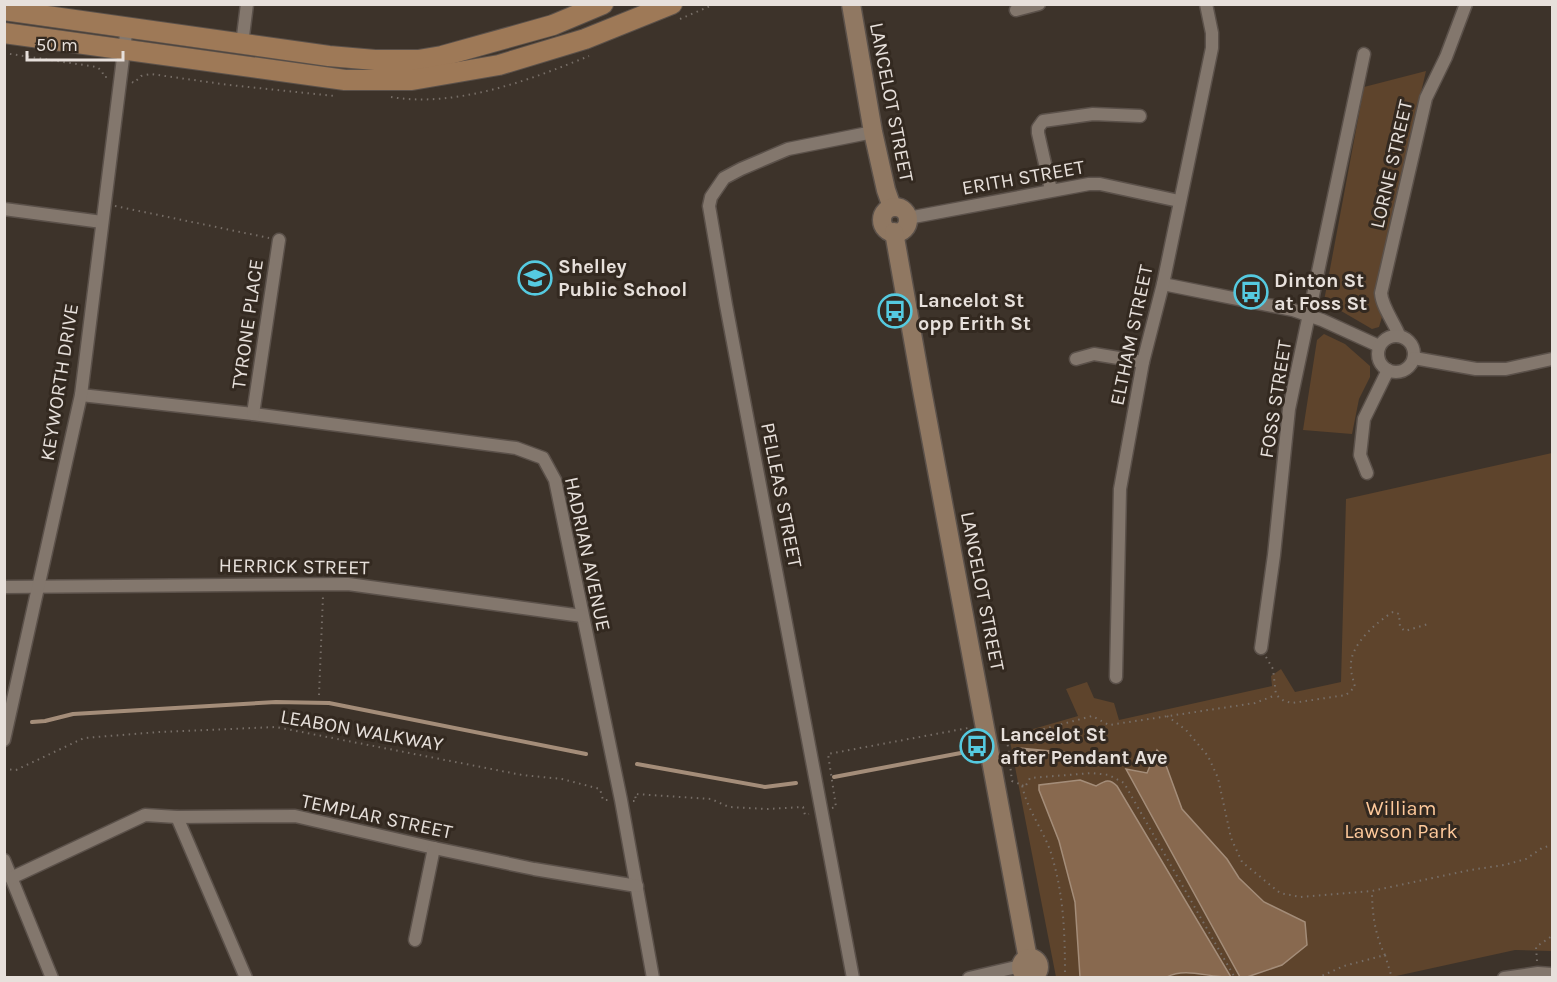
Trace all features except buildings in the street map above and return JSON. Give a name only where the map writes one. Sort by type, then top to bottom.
[{"type":"main road","points":[[4,10],[352,58],[418,60],[442,56],[553,25],[603,4]]},
{"type":"main road","points":[[4,33],[345,80],[412,80],[499,65],[585,39],[672,4]]},
{"type":"street","points":[[242,44],[247,4]]},
{"type":"street","name":"LANCELOT STREET","points":[[851,4],[873,132],[892,207]]},
{"type":"street","points":[[1016,10],[1039,4]]},
{"type":"street","name":"ELTHAM STREET","points":[[1116,678],[1120,489],[1143,362],[1163,284],[1212,48],[1212,33],[1206,4]]},
{"type":"street","name":"LORNE STREET","points":[[1399,335],[1381,293],[1426,98],[1446,57],[1466,4]]},
{"type":"street","name":"KEYWORTH DRIVE","points":[[4,740],[81,395],[123,50],[128,26]]},
{"type":"street","name":"FOSS STREET","points":[[1261,648],[1274,555],[1289,409],[1364,54]]},
{"type":"street","points":[[1051,190],[1038,133],[1038,128],[1044,121],[1093,114],[1140,116]]},
{"type":"street","name":"PELLEAS STREET","points":[[853,978],[709,206],[711,197],[724,178],[741,169],[788,149],[873,132]]},
{"type":"street","name":"ERITH STREET","points":[[908,218],[1081,185],[1100,184],[1179,201]]},
{"type":"street","points":[[892,207],[904,210],[908,218],[906,226],[899,232],[886,228],[882,219],[886,210],[892,207]]},
{"type":"street","points":[[4,209],[102,222]]},
{"type":"street","name":"LANCELOT STREET","points":[[894,232],[1028,970]]},
{"type":"street","name":"TYRONE PLACE","points":[[253,414],[279,240]]},
{"type":"street","points":[[1163,284],[1293,310],[1379,346]]},
{"type":"street","points":[[1399,335],[1413,346],[1412,363],[1398,372],[1388,370],[1380,363],[1379,346],[1387,338],[1399,335]]},
{"type":"street","points":[[1077,359],[1094,354],[1143,362]]},
{"type":"street","points":[[1414,358],[1476,369],[1506,369],[1552,359]]},
{"type":"street","points":[[1366,473],[1360,454],[1364,419],[1388,370]]},
{"type":"street","name":"HADRIAN AVENUE","points":[[81,395],[253,414],[516,448],[543,458],[555,480],[637,886],[653,978]]},
{"type":"street","name":"HERRICK STREET","points":[[4,587],[348,584],[582,616]]},
{"type":"street","name":"TEMPLAR STREET","points":[[11,878],[146,815],[295,816],[534,869],[637,886]]},
{"type":"street","points":[[177,817],[246,978]]},
{"type":"street","points":[[415,940],[434,848]]},
{"type":"street","points":[[4,860],[52,978]]},
{"type":"street","points":[[969,978],[1028,970]]},
{"type":"street","points":[[1504,978],[1538,973],[1552,974]]},
{"type":"path","points":[[4,54],[98,67],[104,77]]},
{"type":"path","points":[[104,204],[279,240]]},
{"type":"path","points":[[319,695],[324,584]]},
{"type":"path","points":[[1261,648],[1273,669],[1276,695],[1292,703],[1346,695],[1355,687],[1350,661],[1360,641],[1378,620],[1393,612],[1399,614],[1400,627],[1405,631],[1428,624]]},
{"type":"path","points":[[1007,739],[1092,716],[1109,725],[1255,703],[1276,695]]},
{"type":"path","points":[[1167,716],[1186,730],[1208,756],[1218,778],[1231,838],[1242,862],[1280,893],[1300,897],[1372,891],[1504,865],[1526,859],[1542,848],[1552,845]]},
{"type":"path","name":"LEABON WALKWAY","points":[[4,768],[16,770],[84,738],[276,726],[522,775],[562,779],[600,789],[603,800]]},
{"type":"path","points":[[836,807],[828,754],[969,728]]},
{"type":"path","points":[[1005,732],[1012,781],[1024,786],[1030,778],[1092,773],[1109,775],[1124,783],[1235,978]]},
{"type":"path","points":[[1022,785],[1025,801],[1050,851],[1062,894],[1065,921],[1065,978]]},
{"type":"path","points":[[636,801],[635,794],[711,799],[729,807],[767,809],[803,807],[805,815]]},
{"type":"path","points":[[1372,891],[1379,944],[1392,978]]},
{"type":"path","points":[[1538,973],[1536,947],[1552,936]]},
{"type":"path","points":[[1317,978],[1344,966],[1385,955]]},
{"type":"green space","points":[[1426,71],[1374,294],[1382,317],[1379,327],[1372,329],[1324,301],[1364,87]]},
{"type":"green space","points":[[1324,334],[1345,344],[1370,366],[1370,377],[1359,399],[1352,434],[1303,430],[1317,340]]},
{"type":"green space","name":"William Lawson Park","points":[[1552,453],[1552,951],[1515,950],[1387,978],[1056,977],[1009,736],[1078,716],[1066,689],[1087,682],[1094,698],[1114,703],[1119,720],[1272,686],[1271,676],[1281,669],[1295,692],[1341,682],[1346,499]]},
{"type":"shaded area","points":[[1157,750],[1162,756],[1182,809],[1227,859],[1239,878],[1264,902],[1305,922],[1307,945],[1282,965],[1247,977],[1240,977],[1126,769],[1147,773]]},
{"type":"shaded area","points":[[1080,780],[1096,786],[1109,781],[1117,786],[1231,977],[1182,973],[1167,977],[1080,977],[1075,902],[1059,841],[1039,785]]},
{"type":"waterway","points":[[32,722],[73,714],[276,702],[329,703],[586,754]]},
{"type":"waterway","points":[[1016,749],[1124,759]]},
{"type":"waterway","points":[[834,777],[966,752]]},
{"type":"waterway","points":[[637,764],[765,787],[796,783]]},
{"type":"place","name":"Shelley Public School","points":[[535,278]]},
{"type":"place","name":"Dinton St at Foss St","points":[[1251,292]]},
{"type":"place","name":"Lancelot St opp Erith St","points":[[895,311]]},
{"type":"place","name":"Lancelot St after Pendant Ave","points":[[977,746]]}]
